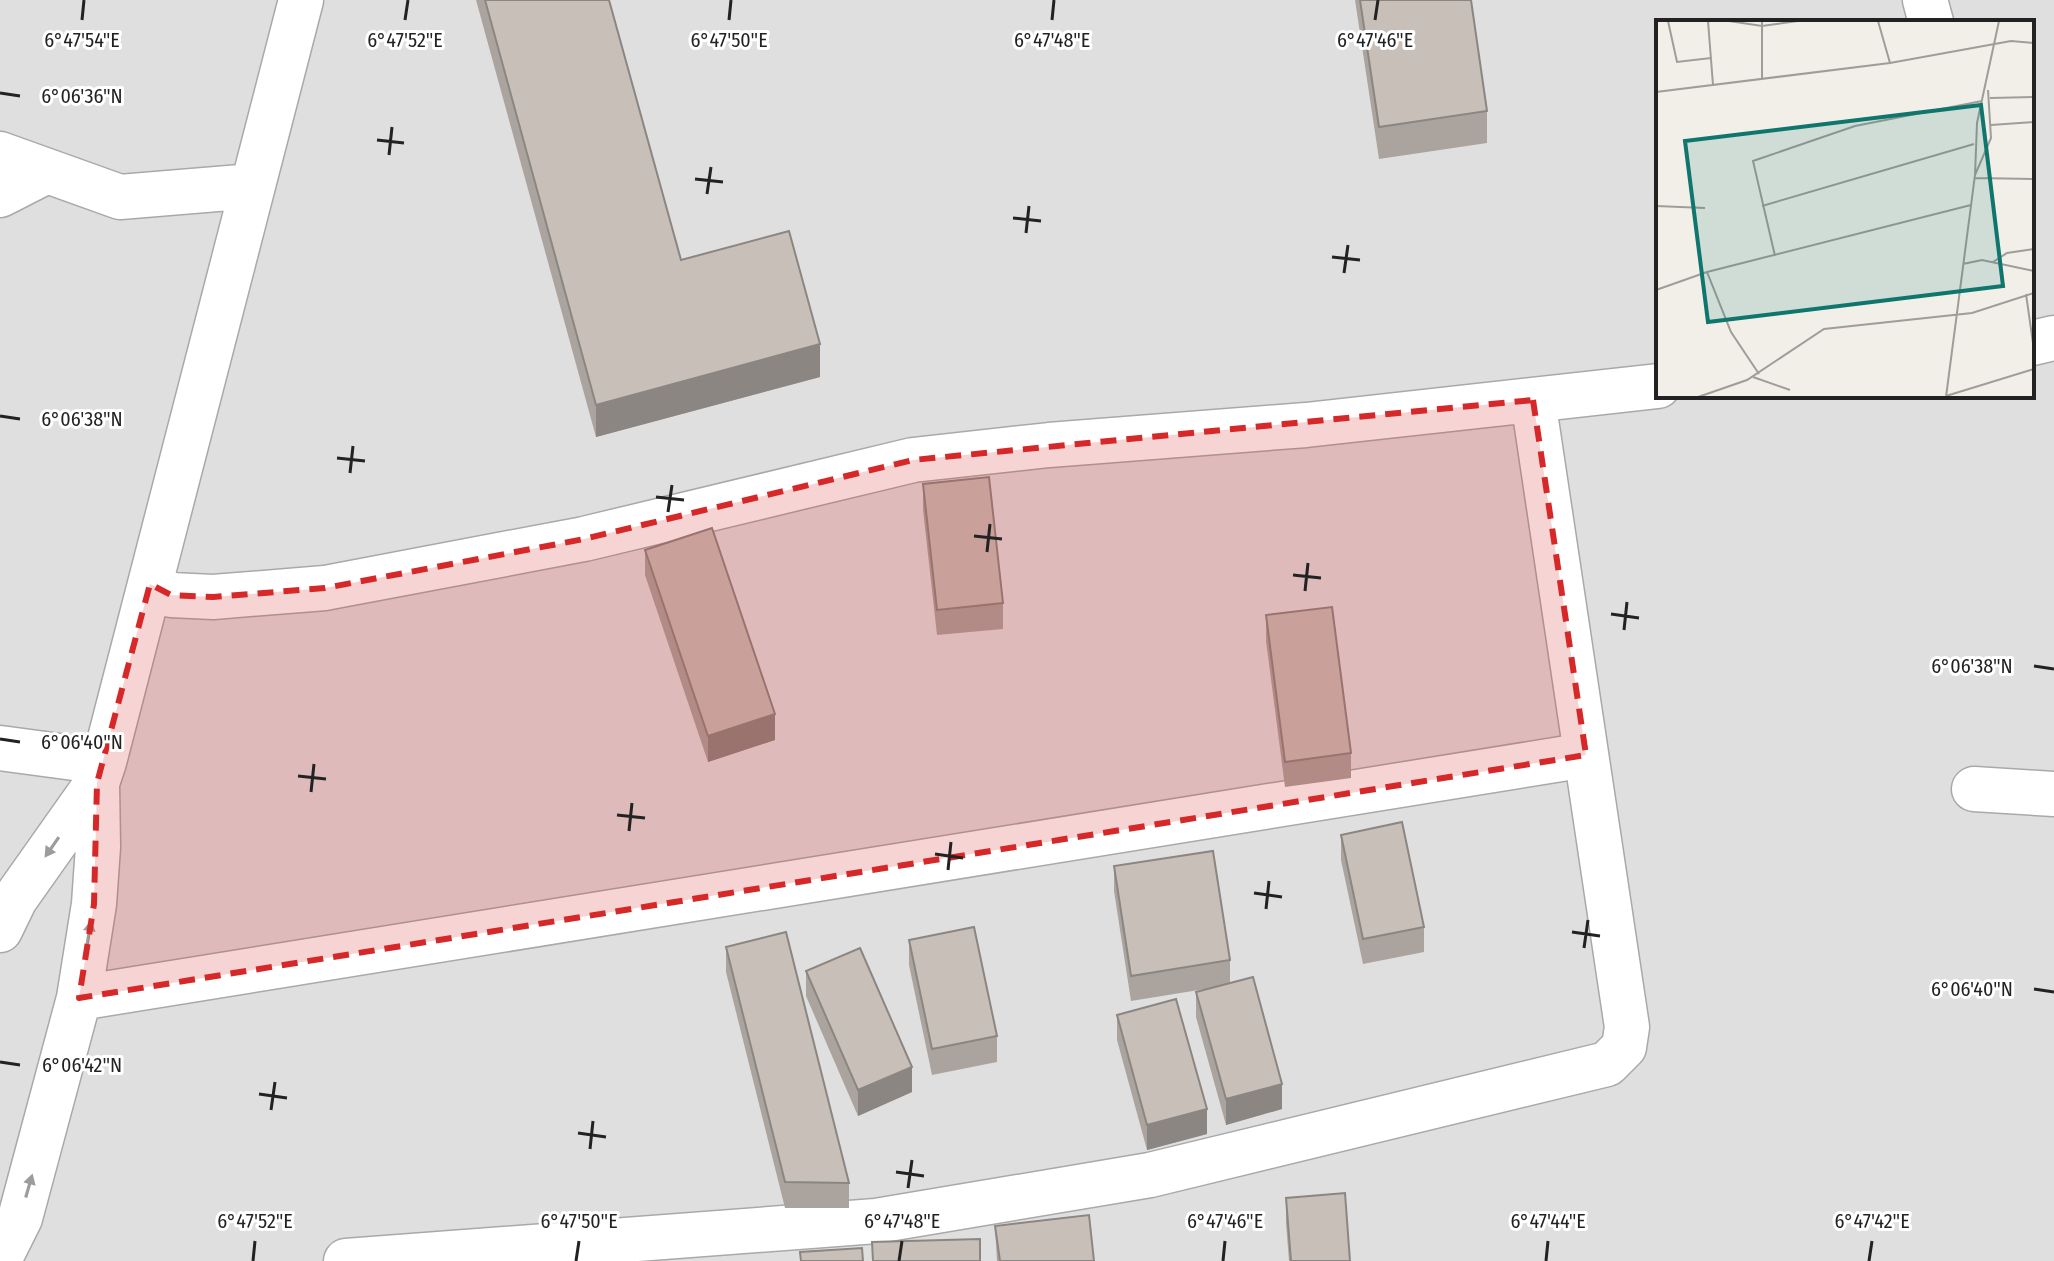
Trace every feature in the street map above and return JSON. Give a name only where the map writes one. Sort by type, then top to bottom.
[{"type":"street","points":[[0,1258],[20,1218],[79,998],[94,904],[100,773],[301,0]]},
{"type":"street","points":[[1925,0],[1930,20]]},
{"type":"street","points":[[0,154],[120,197],[253,186]]},
{"type":"street","points":[[0,195],[47,171]]},
{"type":"street","points":[[2034,343],[2054,338]]},
{"type":"street","points":[[150,584],[171,595],[213,597],[325,588],[584,539],[913,460],[1049,445],[1306,425],[1656,386]]},
{"type":"street","points":[[346,1261],[876,1221],[1150,1175],[1607,1064],[1624,1047],[1627,1027],[1533,400]]},
{"type":"street","points":[[0,748],[100,773]]},
{"type":"street","points":[[79,998],[1586,755]]},
{"type":"street","points":[[0,930],[15,899],[100,773]]},
{"type":"street","points":[[1974,789],[2054,794]]},
{"type":"highlighted area","points":[[1533,400],[1586,755],[79,998],[94,904],[97,783],[150,584],[171,595],[213,597],[325,588],[584,539],[913,460]]},
{"type":"shaded area","points":[[0,0],[2054,0],[2054,1261],[0,1261]]},
{"type":"building","points":[[485,0],[609,0],[681,260],[789,231],[820,344],[596,405]]},
{"type":"building","points":[[1360,0],[1471,0],[1487,111],[1379,127]]},
{"type":"building","points":[[989,477],[1003,603],[937,610],[923,484]]},
{"type":"building","points":[[712,528],[775,714],[708,736],[645,550]]},
{"type":"building","points":[[1332,607],[1351,753],[1285,762],[1266,615]]},
{"type":"building","points":[[1402,822],[1424,927],[1363,939],[1341,835]]},
{"type":"building","points":[[1213,851],[1230,960],[1131,976],[1114,866]]},
{"type":"building","points":[[974,927],[997,1036],[932,1049],[909,940]]},
{"type":"building","points":[[786,932],[849,1183],[785,1182],[726,947]]},
{"type":"building","points":[[860,948],[912,1067],[858,1090],[806,971]]},
{"type":"building","points":[[1253,977],[1282,1084],[1226,1099],[1196,992]]},
{"type":"building","points":[[1176,999],[1207,1109],[1147,1125],[1117,1015]]},
{"type":"building","points":[[1345,1193],[1350,1261],[1291,1261],[1286,1198]]},
{"type":"building","points":[[1089,1215],[1094,1261],[1000,1261],[995,1226]]},
{"type":"building","points":[[980,1239],[980,1261],[873,1261],[872,1242]]},
{"type":"building","points":[[862,1248],[863,1261],[801,1261],[800,1252]]}]
